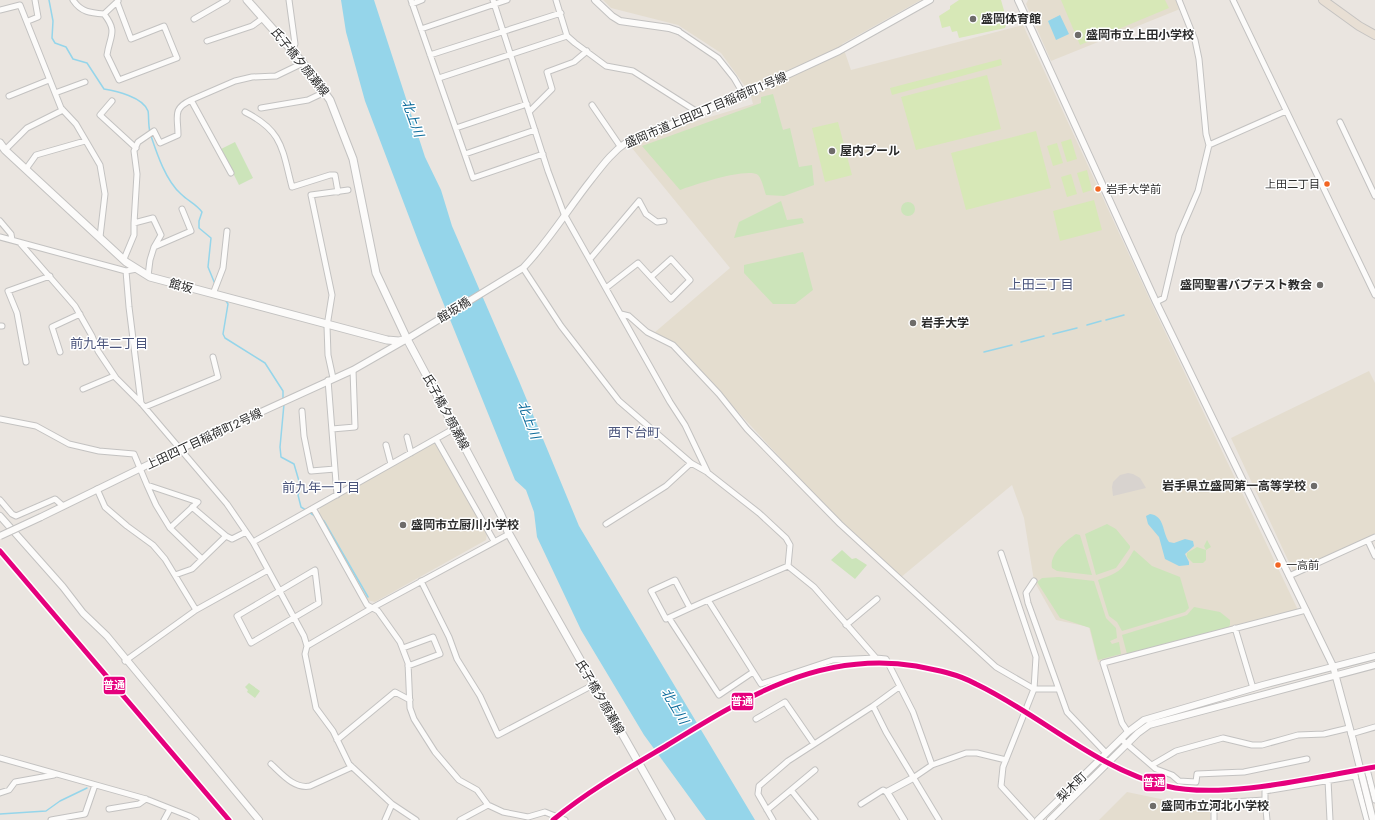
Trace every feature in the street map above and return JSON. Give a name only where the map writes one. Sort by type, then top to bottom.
[{"type":"highway","points":[[1323,0],[1359,26],[1375,35]]},
{"type":"highway","points":[[1332,0],[1352,16],[1375,29]]},
{"type":"main road","name":"氏子橋夕顔瀬線","points":[[247,0],[303,63],[325,92],[333,106],[353,159],[376,273],[407,339],[501,515],[509,534],[671,820]]},
{"type":"main road","name":"館坂","points":[[0,143],[5,150],[124,259],[148,276],[327,326],[387,340],[399,341],[407,339]]},
{"type":"street","points":[[28,22],[38,17],[35,0]]},
{"type":"street","points":[[73,0],[78,8],[88,13],[104,14],[118,1],[131,39],[164,26],[177,58],[119,80],[107,55],[112,37],[112,24],[104,14]]},
{"type":"street","points":[[194,19],[227,0]]},
{"type":"street","points":[[289,0],[295,44],[292,50]]},
{"type":"street","points":[[422,0],[411,2],[473,178],[543,154]]},
{"type":"street","points":[[421,30],[494,2],[508,0]]},
{"type":"street","points":[[556,0],[567,36],[606,66],[632,71],[638,74],[699,113]]},
{"type":"street","points":[[595,0],[612,16],[620,21],[670,28],[678,31],[718,58],[734,78],[744,96]]},
{"type":"street","name":"盛岡市道上田四丁目稲荷町１号線","points":[[501,281],[523,268],[538,252],[564,214],[607,159],[620,146],[744,96],[839,51],[930,0]]},
{"type":"street","points":[[1018,0],[1156,302],[1333,666],[1373,820]]},
{"type":"street","points":[[1156,302],[1164,298],[1179,235],[1198,191],[1209,145],[1206,134],[1198,52],[1195,40],[1179,0]]},
{"type":"street","points":[[1233,0],[1375,295]]},
{"type":"street","points":[[494,2],[535,130],[564,214],[670,402],[685,425],[708,473]]},
{"type":"street","points":[[0,10],[20,5],[28,22],[49,80],[63,110],[76,124],[100,165],[105,194],[100,237]]},
{"type":"street","points":[[430,55],[561,13]]},
{"type":"street","points":[[207,41],[252,26],[263,18]]},
{"type":"street","points":[[439,78],[567,36]]},
{"type":"street","points":[[530,112],[552,89],[547,72],[574,62],[587,51]]},
{"type":"street","points":[[124,259],[134,235],[137,174],[134,151],[138,142],[154,131],[160,143],[178,135],[177,110],[180,106],[191,100],[235,81],[252,77],[276,76],[303,63]]},
{"type":"street","points":[[9,96],[49,80]]},
{"type":"street","points":[[55,93],[85,82]]},
{"type":"street","points":[[261,108],[308,100],[325,92]]},
{"type":"street","points":[[191,100],[230,173]]},
{"type":"street","points":[[112,101],[100,115],[136,148]]},
{"type":"street","points":[[456,128],[527,104]]},
{"type":"street","points":[[592,105],[620,146]]},
{"type":"street","points":[[5,150],[27,128],[63,110]]},
{"type":"street","points":[[1209,145],[1286,111]]},
{"type":"street","points":[[245,112],[261,120],[272,130],[280,142],[292,187],[330,175],[335,175],[338,192]]},
{"type":"street","points":[[1340,122],[1375,196]]},
{"type":"street","points":[[465,154],[535,130]]},
{"type":"street","points":[[26,169],[36,155],[85,141]]},
{"type":"street","points":[[337,495],[327,326],[332,295],[311,195],[348,190]]},
{"type":"street","points":[[590,259],[639,201],[646,214],[657,222],[664,221]]},
{"type":"street","points":[[154,247],[191,232],[182,209]]},
{"type":"street","points":[[134,223],[153,218],[161,235],[154,247],[150,260],[148,276]]},
{"type":"street","points":[[0,221],[11,234],[12,240]]},
{"type":"street","points":[[216,295],[223,268],[227,231]]},
{"type":"street","points":[[0,237],[20,244],[126,271],[137,269]]},
{"type":"street","points":[[20,244],[50,276],[80,314],[98,351],[114,376],[143,405],[227,504],[253,542],[294,618],[307,646],[305,654],[316,708],[333,731],[344,756],[352,767],[392,804],[416,820]]},
{"type":"street","points":[[606,288],[638,263],[671,299],[690,280],[671,259],[651,277]]},
{"type":"street","points":[[523,268],[560,326],[619,401],[691,463],[708,473],[759,512],[786,538],[790,546],[788,566]]},
{"type":"street","points":[[126,271],[129,307],[143,405]]},
{"type":"street","points":[[26,362],[17,313],[8,291],[50,276]]},
{"type":"street","name":"館坂橋","points":[[407,339],[501,281]]},
{"type":"street","points":[[60,352],[52,327],[80,314]]},
{"type":"street","points":[[621,314],[629,316],[647,332],[673,346],[719,394],[747,429],[840,524],[996,667],[1034,689],[1058,689]]},
{"type":"street","name":"上田四丁目稲荷町２号線","points":[[0,536],[180,449],[352,370],[407,339]]},
{"type":"street","points":[[143,405],[218,377],[213,358]]},
{"type":"street","points":[[332,429],[355,427],[352,370]]},
{"type":"street","points":[[82,389],[114,376]]},
{"type":"street","points":[[302,410],[304,436],[311,471],[335,469]]},
{"type":"street","points":[[0,419],[36,426],[69,444],[99,451],[134,454],[156,505],[170,528],[202,559]]},
{"type":"street","points":[[253,542],[455,428]]},
{"type":"street","points":[[407,437],[410,453]]},
{"type":"street","points":[[436,439],[494,541]]},
{"type":"street","points":[[386,445],[391,464]]},
{"type":"street","points":[[606,524],[666,486],[691,463]]},
{"type":"street","points":[[147,484],[198,502],[170,528]]},
{"type":"street","points":[[97,489],[105,507],[153,545],[175,575],[196,610]]},
{"type":"street","points":[[0,500],[12,514],[16,516],[55,499],[63,506]]},
{"type":"street","points":[[192,507],[226,536],[232,539],[246,532]]},
{"type":"street","points":[[313,508],[368,605],[378,611],[403,648],[408,666],[410,708],[414,719],[435,752],[459,780],[477,790],[488,805],[503,812],[528,817],[545,812],[564,820]]},
{"type":"street","points":[[0,516],[63,587],[83,613],[106,636],[125,661],[259,820]]},
{"type":"street","points":[[307,646],[372,608],[509,534]]},
{"type":"street","points":[[175,575],[192,569],[226,536]]},
{"type":"street","points":[[1289,576],[1375,537]]},
{"type":"street","points":[[1368,541],[1375,556]]},
{"type":"street","points":[[1001,554],[1036,657],[1034,689],[1003,767],[1001,786],[1032,820]]},
{"type":"street","points":[[690,608],[675,580],[652,591],[666,620],[708,600],[788,566]]},
{"type":"street","points":[[788,566],[814,587],[876,658]]},
{"type":"street","points":[[125,661],[196,610],[268,570]]},
{"type":"street","points":[[315,570],[319,603],[294,618],[251,643],[237,616],[315,570]]},
{"type":"street","points":[[422,581],[449,637],[457,659],[480,696],[498,735],[593,684]]},
{"type":"street","points":[[1034,581],[1026,593],[1028,603],[1058,689],[1068,712],[1106,753]]},
{"type":"street","points":[[846,625],[877,599]]},
{"type":"street","points":[[708,600],[761,684],[833,660],[886,659],[913,712],[932,765]]},
{"type":"street","points":[[1128,732],[1122,723],[1103,663],[1306,610]]},
{"type":"street","points":[[669,618],[719,695],[753,672]]},
{"type":"street","points":[[1236,628],[1253,688]]},
{"type":"street","points":[[403,648],[433,637],[440,654],[408,666]]},
{"type":"street","name":"梨木町","points":[[1038,820],[1136,724],[1144,720],[1253,688],[1375,656]]},
{"type":"street","points":[[1050,820],[1142,728],[1375,665]]},
{"type":"street","points":[[773,820],[758,794],[759,786],[788,761],[899,687]]},
{"type":"street","points":[[337,740],[395,692],[410,700]]},
{"type":"street","points":[[756,719],[785,702],[814,744]]},
{"type":"street","points":[[872,706],[939,820]]},
{"type":"street","points":[[1152,765],[1176,751],[1223,738],[1252,745],[1262,745],[1298,735],[1351,734],[1375,727]]},
{"type":"street","points":[[1121,739],[1156,769],[1172,775],[1179,781],[1196,782],[1197,774],[1244,772],[1307,759]]},
{"type":"street","points":[[888,792],[932,765],[966,753],[977,753],[1006,760]]},
{"type":"street","points":[[0,758],[146,799],[196,820]]},
{"type":"street","points":[[271,764],[296,785],[303,787],[310,786],[352,767]]},
{"type":"street","points":[[767,810],[815,770]]},
{"type":"street","points":[[1267,820],[1265,791],[1368,773],[1375,800]]},
{"type":"street","points":[[0,793],[9,790],[15,782],[55,774]]},
{"type":"street","points":[[1355,776],[1367,820]]},
{"type":"street","points":[[1328,780],[1330,820]]},
{"type":"street","points":[[50,820],[85,814],[95,785]]},
{"type":"street","points":[[791,790],[815,820]]},
{"type":"street","points":[[861,804],[883,790],[888,792],[904,820]]},
{"type":"street","points":[[109,809],[139,804],[146,799]]},
{"type":"street","points":[[1214,820],[1214,803],[1266,800]]},
{"type":"street","points":[[385,820],[392,804]]},
{"type":"street","points":[[460,820],[488,805]]},
{"type":"street","points":[[164,820],[170,808]]},
{"type":"shaded area","name":"岩手大学","points":[[603,0],[921,0],[842,44],[851,70],[1023,25],[1156,313],[1298,610],[1098,662],[1089,627],[1056,620],[1034,581],[1024,518],[1012,485],[900,578],[851,534],[676,345],[654,333],[730,268],[627,142],[753,104],[750,93],[721,53],[678,25],[611,8]]},
{"type":"shaded area","name":"盛岡市立上田小学校","points":[[1028,0],[1176,0],[1180,9],[1051,61],[1026,4]]},
{"type":"shaded area","name":"岩手県立盛岡第一高等学校","points":[[1369,371],[1375,383],[1375,534],[1294,573],[1231,438]]},
{"type":"shaded area","name":"盛岡市立厨川小学校","points":[[434,443],[437,444],[487,534],[486,540],[375,602],[367,600],[319,516],[320,507]]},
{"type":"shaded area","points":[[1128,473],[1140,478],[1146,488],[1113,496],[1113,482],[1120,475]]},
{"type":"shaded area","name":"盛岡市立河北小学校","points":[[1127,792],[1175,802],[1178,805],[1207,808],[1210,811],[1210,820],[1099,820]]},
{"type":"green space","name":"盛岡体育館","points":[[959,0],[1001,0],[1007,21],[1005,28],[959,38],[957,31],[952,32],[950,26],[942,28],[939,16],[950,9],[950,6]]},
{"type":"green space","points":[[1061,0],[1165,0],[1169,8],[1080,45]]},
{"type":"green space","points":[[1001,59],[1002,65],[892,95],[890,88]]},
{"type":"green space","points":[[987,75],[1001,129],[916,150],[901,97]]},
{"type":"green space","points":[[773,94],[783,130],[790,128],[799,167],[812,165],[814,185],[784,196],[766,195],[758,175],[743,173],[696,184],[680,190],[642,146],[761,103],[761,97]]},
{"type":"green space","name":"屋内プール","points":[[838,122],[852,175],[825,182],[812,128]]},
{"type":"green space","points":[[1036,131],[1051,188],[966,210],[951,153]]},
{"type":"green space","points":[[1071,139],[1077,159],[1067,162],[1061,142]]},
{"type":"green space","points":[[235,142],[253,178],[239,185],[221,149]]},
{"type":"green space","points":[[1057,143],[1063,163],[1053,166],[1047,146]]},
{"type":"green space","points":[[1087,170],[1092,190],[1083,193],[1077,173]]},
{"type":"green space","points":[[1071,174],[1077,194],[1067,197],[1061,177]]},
{"type":"green space","points":[[1094,200],[1102,230],[1060,241],[1053,211]]},
{"type":"green space","points":[[781,201],[787,220],[802,218],[804,223],[734,238],[739,222]]},
{"type":"green space","points":[[908,202],[913,204],[915,209],[913,214],[908,216],[903,214],[901,209],[903,204]]},
{"type":"green space","points":[[803,252],[813,290],[795,304],[773,304],[744,273],[744,265]]},
{"type":"green space","points":[[1107,524],[1116,529],[1130,548],[1116,568],[1096,575],[1085,534]]},
{"type":"green space","points":[[1076,534],[1080,535],[1092,575],[1057,571],[1052,568],[1053,558],[1056,553]]},
{"type":"green space","points":[[1207,540],[1211,547],[1206,550],[1204,546]]},
{"type":"green space","points":[[1197,547],[1206,550],[1206,560],[1203,563],[1193,563],[1187,557],[1187,553]]},
{"type":"green space","points":[[842,550],[852,559],[856,558],[867,565],[855,579],[831,560]]},
{"type":"green space","points":[[1134,550],[1152,566],[1180,577],[1189,608],[1185,612],[1122,631],[1117,622],[1109,616],[1098,580],[1112,575],[1120,570]]},
{"type":"green space","points":[[1059,577],[1094,581],[1106,618],[1116,628],[1117,638],[1110,641],[1112,644],[1119,642],[1121,654],[1098,660],[1090,628],[1060,618],[1037,582],[1042,578]]},
{"type":"green space","points":[[1194,607],[1220,612],[1230,620],[1230,625],[1228,628],[1127,654],[1122,635],[1187,615]]},
{"type":"green space","points":[[249,683],[260,691],[255,698],[247,692],[248,690],[245,687]]},
{"type":"water","name":"北上川","points":[[341,0],[374,0],[425,157],[441,190],[452,226],[519,381],[579,526],[755,820],[706,820],[644,735],[581,630],[537,537],[534,512],[526,490],[515,480],[419,243],[365,101],[346,32]]},
{"type":"water","points":[[1060,15],[1069,34],[1056,40],[1048,21]]},
{"type":"water","points":[[1150,514],[1155,515],[1161,521],[1169,542],[1174,543],[1185,539],[1193,541],[1194,546],[1185,554],[1189,565],[1179,566],[1165,559],[1159,537],[1148,524],[1146,516]]},
{"type":"waterway","points":[[49,0],[53,21],[52,38],[55,43],[66,47],[73,59],[87,63],[104,89],[135,98],[141,102],[148,111],[150,132]]},
{"type":"waterway","points":[[151,136],[166,175],[176,189],[202,212],[199,221],[199,228],[211,238],[208,267],[215,284]]},
{"type":"waterway","points":[[226,301],[228,304],[223,334],[225,338],[265,363],[283,391],[283,400]]},
{"type":"waterway","points":[[1106,320],[1124,315]]},
{"type":"waterway","points":[[1087,325],[1101,321]]},
{"type":"waterway","points":[[1053,334],[1077,328]]},
{"type":"waterway","points":[[1021,342],[1044,336]]},
{"type":"waterway","points":[[984,352],[1012,345]]},
{"type":"waterway","points":[[284,404],[280,447],[281,457],[294,464],[301,488],[298,495],[301,507],[315,516]]},
{"type":"waterway","points":[[322,520],[324,521],[368,597]]},
{"type":"waterway","points":[[0,814],[46,811],[60,801],[87,788]]},
{"type":"transit line","name":"普通","points":[[0,551],[229,820]]},
{"type":"transit line","name":"普通","points":[[553,820],[580,799],[608,781],[695,728],[754,695],[784,682],[815,672],[847,665],[881,663],[916,666],[955,675],[1023,710],[1069,740],[1116,767],[1140,778],[1166,786],[1189,790],[1242,789],[1270,786],[1375,767]]},
{"type":"place","name":"盛岡体育館","points":[[973,19]]},
{"type":"place","name":"盛岡市立上田小学校","points":[[1078,35]]},
{"type":"place","name":"屋内プール","points":[[832,151]]},
{"type":"place","name":"上田二丁目","points":[[1327,184]]},
{"type":"place","name":"岩手大学前","points":[[1098,189]]},
{"type":"place","name":"盛岡聖書バプテスト教会","points":[[1320,285]]},
{"type":"place","name":"岩手大学","points":[[913,323]]},
{"type":"place","name":"岩手県立盛岡第一高等学校","points":[[1314,486]]},
{"type":"place","name":"盛岡市立厨川小学校","points":[[403,525]]},
{"type":"place","name":"一高前","points":[[1278,565]]},
{"type":"place","name":"盛岡市立河北小学校","points":[[1153,806]]},
{"type":"district","name":"上田三丁目","points":[[1041,284]]},
{"type":"district","name":"前九年二丁目","points":[[109,343]]},
{"type":"district","name":"西下台町","points":[[634,432]]},
{"type":"district","name":"前九年一丁目","points":[[321,487]]}]
